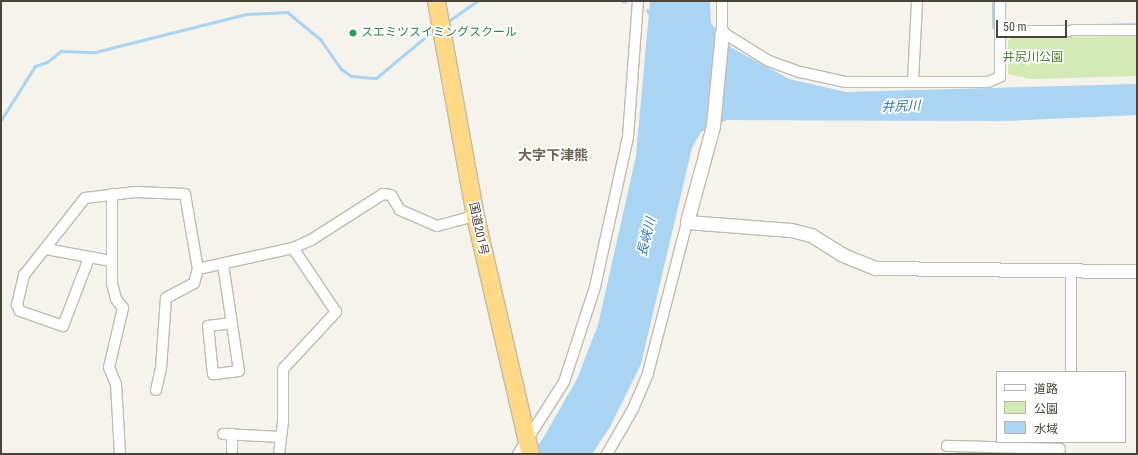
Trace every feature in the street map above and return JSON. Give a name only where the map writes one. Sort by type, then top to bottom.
[{"type":"highway","name":"国道201号","points":[[436,1],[475,216],[526,450]]},
{"type":"street","points":[[526,450],[564,382],[595,287],[628,137],[638,1]]},
{"type":"street","points":[[607,454],[632,409],[648,373],[713,126],[722,32],[722,1]]},
{"type":"street","points":[[913,82],[917,1]]},
{"type":"street","points":[[722,32],[769,61],[800,72],[845,82],[988,82],[1000,77],[1000,1]]},
{"type":"street","points":[[1000,31],[1137,30]]},
{"type":"street","points":[[112,194],[111,261],[113,290],[123,308],[109,367],[116,384],[120,454]]},
{"type":"street","points":[[89,258],[63,326],[20,310],[17,305],[24,275],[85,198],[112,194],[185,194],[198,269],[194,283],[166,298],[161,368],[156,390]]},
{"type":"street","points":[[198,269],[293,248],[311,240],[383,194],[391,195],[400,210],[437,226],[475,216]]},
{"type":"street","points":[[687,222],[791,230],[811,235],[843,255],[876,268],[1071,272],[1137,270]]},
{"type":"street","points":[[279,454],[281,437],[282,369],[336,312],[293,248]]},
{"type":"street","points":[[46,249],[111,261]]},
{"type":"street","points":[[223,264],[239,371],[213,374],[208,326],[231,323]]},
{"type":"street","points":[[1071,272],[1071,371]]},
{"type":"street","points":[[232,450],[228,434],[281,437]]},
{"type":"street","points":[[948,446],[1060,448]]},
{"type":"green space","name":"井尻川公園","points":[[1137,36],[1137,76],[1031,79],[1008,74],[1008,41],[1012,37]]},
{"type":"water","points":[[650,1],[710,1],[711,23],[732,48],[789,79],[846,92],[1137,84],[1137,115],[1005,121],[727,120],[701,132],[692,148],[641,364],[610,427],[592,454],[530,454],[542,440],[577,379],[598,325],[636,156]]},
{"type":"waterway","points":[[447,22],[477,1]]},
{"type":"waterway","points":[[993,1],[993,27],[998,27]]},
{"type":"waterway","points":[[647,10],[652,17]]},
{"type":"waterway","points":[[1,120],[35,66],[47,62],[61,51],[95,52],[246,14],[287,12],[320,39],[341,69],[351,76],[376,78],[429,34]]},
{"type":"waterway","points":[[1051,26],[1137,24]]},
{"type":"place","name":"スエミツスイミングスクール","points":[[353,33]]},
{"type":"district","name":"大字下津熊","points":[[553,155]]},
{"type":"water label","name":"井尻川","points":[[901,107]]},
{"type":"water label","name":"長峡川","points":[[647,237]]}]
